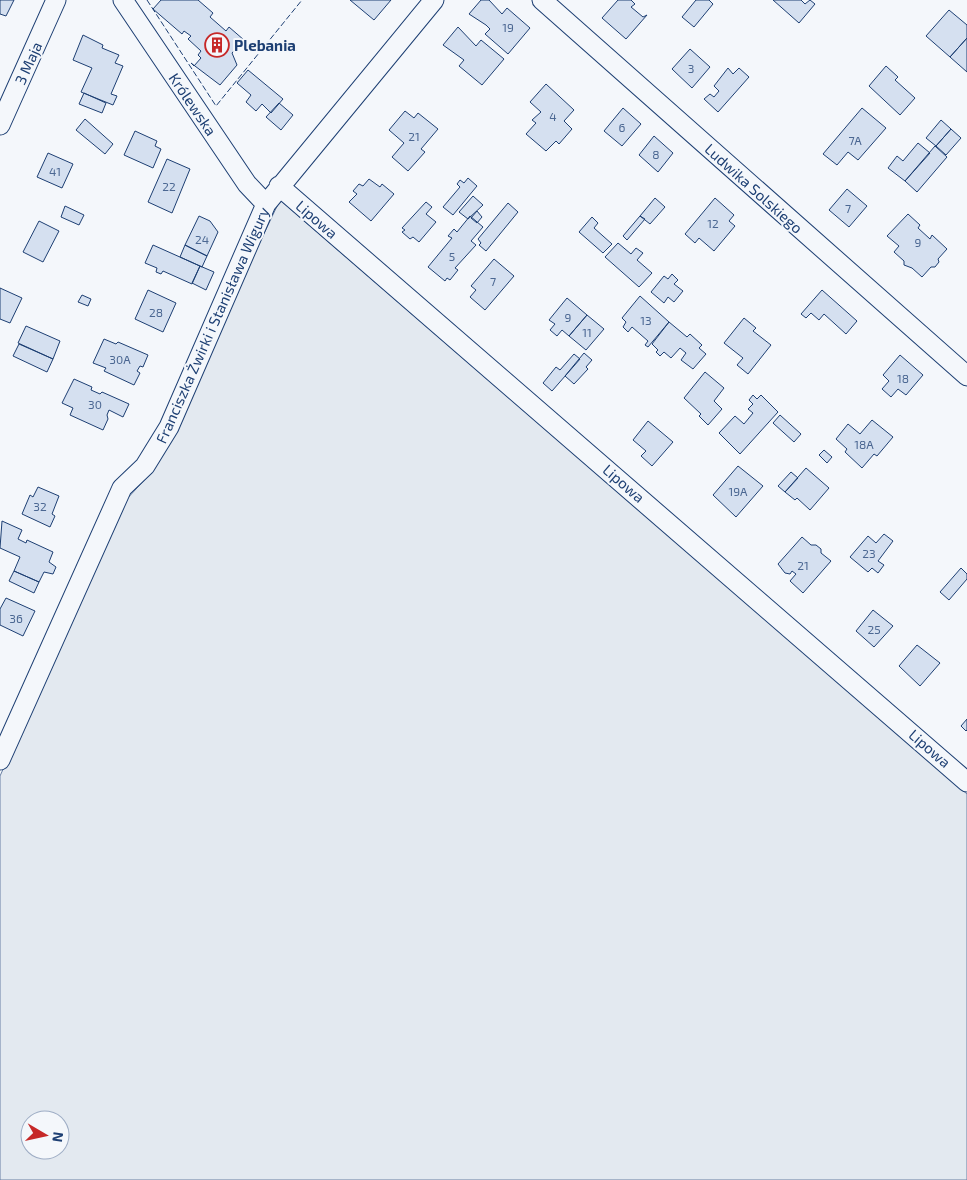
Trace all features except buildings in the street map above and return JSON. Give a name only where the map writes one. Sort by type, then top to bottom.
[{"type":"street","name":"3 Maja","points":[[0,125],[56,0]]},
{"type":"street","name":"Królewska","points":[[123,0],[246,184],[266,204]]},
{"type":"street","name":"Franciszka Żwirki i Stanisława Wigury","points":[[0,760],[122,488],[146,466],[169,426],[266,204],[434,0]]},
{"type":"street","name":"Ludwika Solskiego","points":[[542,0],[967,376]]},
{"type":"street","name":"Lipowa","points":[[279,186],[967,782]]},
{"type":"shaded area","points":[[280,200],[967,794],[967,1180],[0,1180],[0,776],[125,501],[148,476]]},
{"type":"fence","points":[[147,0],[216,106],[302,0]]},
{"type":"place","name":"Plebania","points":[[217,45]]}]
